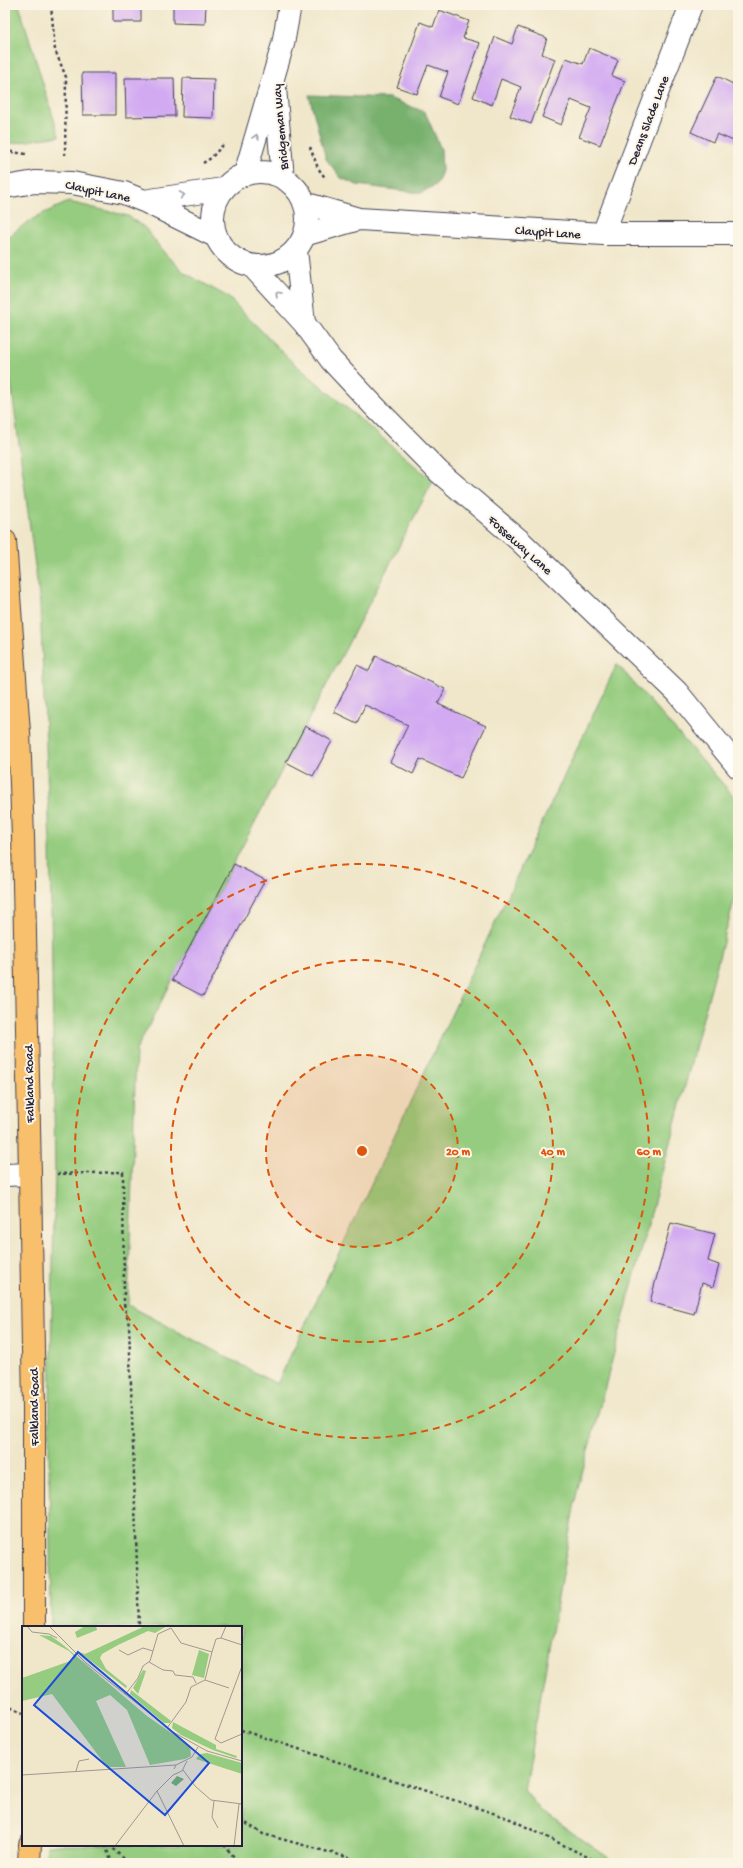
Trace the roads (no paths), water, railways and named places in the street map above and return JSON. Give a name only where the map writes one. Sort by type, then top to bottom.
[{"type":"highway","name":"Falkland Road","points":[[5,541],[7,595],[19,732],[22,828],[34,1407],[34,1626]]},
{"type":"highway","points":[[29,1863],[30,1846]]},
{"type":"street","name":"Bridgeman Way","points":[[245,174],[283,44],[290,5]]},
{"type":"street","name":"Deans Slade Lane","points":[[603,234],[691,5]]},
{"type":"street","name":"Bridgeman Way","points":[[274,75],[283,178]]},
{"type":"street","points":[[258,172],[271,173],[283,178],[296,188],[304,203],[307,219],[300,243],[283,260],[268,266],[252,266],[236,260],[224,250],[215,236],[212,219],[215,203],[223,189],[233,180],[245,174],[258,172]]},
{"type":"street","name":"Claypit Lane","points":[[5,187],[35,182],[72,183],[124,193],[144,201],[215,236]]},
{"type":"street","name":"Claypit Lane","points":[[144,201],[223,189]]},
{"type":"street","name":"Claypit Lane","points":[[304,203],[359,220],[603,234],[738,234]]},
{"type":"street","name":"Claypit Lane","points":[[300,243],[359,220]]},
{"type":"street","name":"Fosseway Lane","points":[[300,243],[304,323]]},
{"type":"street","name":"Fosseway Lane","points":[[252,266],[304,323],[331,360],[439,472],[519,540],[677,692],[738,767]]},
{"type":"street","points":[[5,1175],[30,1174]]}]
